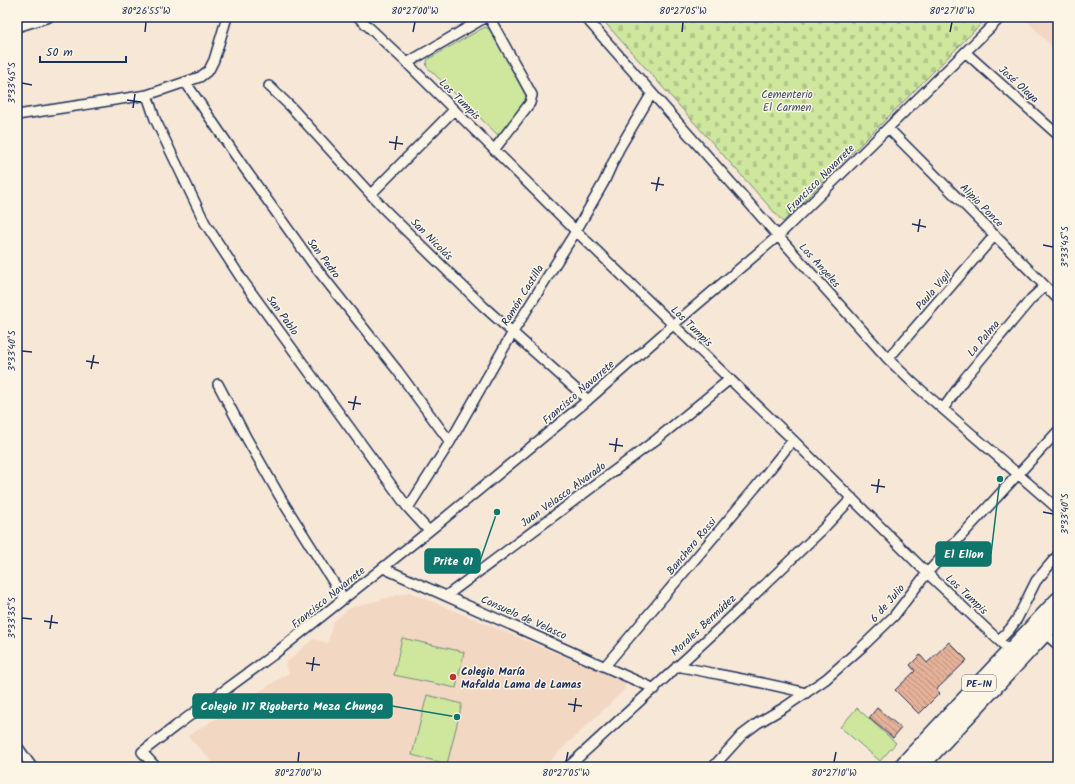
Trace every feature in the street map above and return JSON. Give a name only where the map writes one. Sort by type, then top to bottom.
[{"type":"highway","name":"PE-1N","points":[[920,767],[1040,629],[1058,600]]},
{"type":"highway","name":"PE-1N","points":[[901,767],[1010,651],[1040,629],[1058,619]]},
{"type":"street","points":[[17,27],[49,17]]},
{"type":"street","points":[[17,115],[147,95],[200,77],[209,70],[214,60],[227,17]]},
{"type":"street","name":"Los Tumpis","points":[[358,17],[407,63],[576,231],[793,440],[927,573],[1010,651]]},
{"type":"street","points":[[407,63],[486,17]]},
{"type":"street","points":[[489,17],[532,95],[530,103],[494,150]]},
{"type":"street","name":"Los Angeles","points":[[585,17],[888,359],[1018,475],[1058,508]]},
{"type":"street","name":"Francisco Navarrete","points":[[156,767],[142,752],[273,655],[344,599],[588,400],[673,325],[778,236],[1001,17]]},
{"type":"street","name":"José Olaya","points":[[965,52],[1058,135]]},
{"type":"street","name":"San Pedro","points":[[186,83],[313,264],[397,370],[450,442]]},
{"type":"street","name":"San Nicolás","points":[[269,86],[291,107],[385,210],[483,306],[588,400]]},
{"type":"street","name":"Ramón Castilla","points":[[408,508],[450,442],[513,332],[576,231],[604,182],[619,149],[652,93]]},
{"type":"street","name":"San Pablo","points":[[147,95],[155,119],[205,223],[243,281],[408,508],[429,531]]},
{"type":"street","points":[[371,194],[454,110]]},
{"type":"street","name":"Alipio Ponce","points":[[888,128],[1058,299]]},
{"type":"street","name":"Paula Vigil","points":[[888,359],[995,235]]},
{"type":"street","name":"La Palma","points":[[943,409],[965,378],[1031,299],[1046,286]]},
{"type":"street","name":"Juan Velasco Alvarado","points":[[446,596],[657,440],[730,379]]},
{"type":"street","points":[[218,384],[283,502],[344,599]]},
{"type":"street","name":"6 de Julio","points":[[713,767],[742,735],[826,679],[894,616],[927,573],[1058,431]]},
{"type":"street","name":"Banchero Rossi","points":[[605,666],[755,488],[793,440]]},
{"type":"street","name":"Morales Bermúdez","points":[[568,767],[654,689],[822,530],[852,498]]},
{"type":"street","points":[[999,640],[1017,619],[1036,581],[1058,555]]},
{"type":"street","name":"Consuelo de Velasco","points":[[383,568],[654,689]]},
{"type":"street","points":[[1040,629],[1058,645]]},
{"type":"street","points":[[677,666],[733,678],[768,683],[806,693]]},
{"type":"street","points":[[17,746],[32,767]]},
{"type":"shaded area","points":[[1023,17],[1055,17],[1058,21],[1058,49],[1056,51]]},
{"type":"shaded area","name":"Colegio María Mafalda Lama de Lamas","points":[[409,592],[626,682],[624,690],[543,767],[217,767],[188,736],[289,673],[285,664],[313,639],[328,643],[333,622],[350,608]]},
{"type":"green space","name":"Cementerio El Carmen","points":[[600,17],[988,17],[783,222]]},
{"type":"green space","points":[[485,27],[491,30],[527,98],[527,101],[505,136],[499,136],[426,66],[428,59]]},
{"type":"green space","points":[[402,638],[464,652],[456,688],[394,675]]},
{"type":"green space","points":[[427,695],[462,704],[447,764],[412,755]]},
{"type":"green space","points":[[857,708],[896,743],[880,761],[840,727]]},
{"type":"building","points":[[949,642],[967,660],[936,690],[940,693],[919,714],[895,690],[915,671],[910,665],[920,655],[927,663]]},
{"type":"building","points":[[877,708],[901,728],[893,738],[869,718]]},
{"type":"place","name":"El Elion","points":[[1000,479]]},
{"type":"place","name":"Prite 01","points":[[497,512]]},
{"type":"place","name":"Colegio María Mafalda Lama de Lamas","points":[[453,677]]},
{"type":"place","name":"Colegio 117 Rigoberto Meza Chunga","points":[[457,717]]}]
